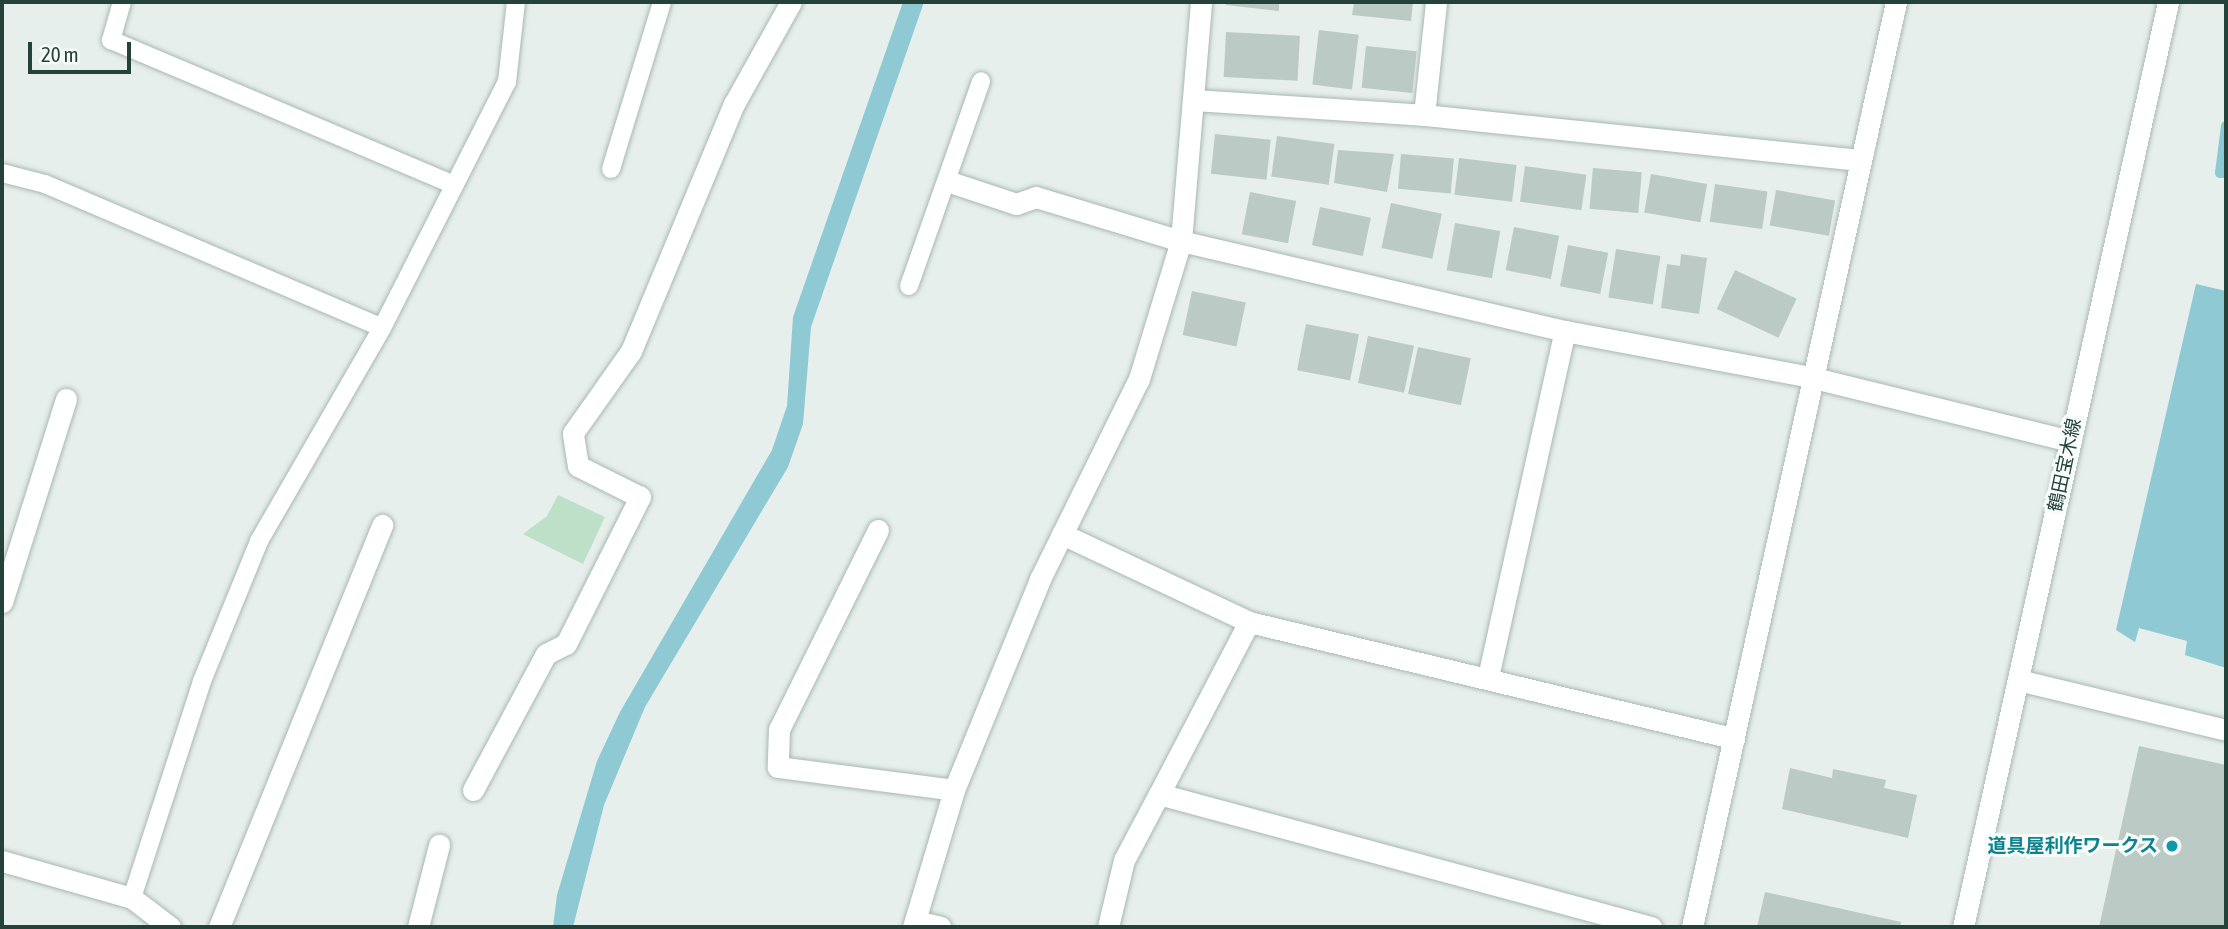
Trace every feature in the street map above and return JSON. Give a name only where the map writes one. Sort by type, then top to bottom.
[{"type":"street","points":[[473,790],[546,654],[566,644],[640,497],[578,466],[573,433],[631,351],[733,104],[791,2]]},
{"type":"street","points":[[940,927],[914,924],[954,790],[1062,534],[1139,379],[1181,240],[1200,2]]},
{"type":"street","points":[[1424,115],[1436,2]]},
{"type":"street","points":[[1692,927],[1810,377],[1896,2]]},
{"type":"street","name":"鶴田宝木線","points":[[1963,927],[2168,2]]},
{"type":"street","points":[[1193,100],[1424,115],[1858,160]]},
{"type":"street","points":[[947,181],[1016,204],[1036,197],[1181,240],[1565,331],[1810,377],[2070,442]]},
{"type":"street","points":[[1488,677],[1565,331]]},
{"type":"street","points":[[2,602],[66,399]]},
{"type":"street","points":[[219,927],[382,525]]},
{"type":"street","points":[[878,530],[779,729],[778,767],[954,790]]},
{"type":"street","points":[[1062,534],[1250,622],[1734,738]]},
{"type":"street","points":[[1108,927],[1124,860],[1250,622]]},
{"type":"street","points":[[2018,680],[2226,730]]},
{"type":"street","points":[[1159,794],[1651,927]]},
{"type":"street","points":[[418,927],[439,845]]},
{"type":"street","points":[[2,861],[132,898],[164,925]]},
{"type":"lane","points":[[122,2],[111,40],[454,185]]},
{"type":"lane","points":[[132,898],[202,681],[259,541],[382,328],[507,82],[516,2]]},
{"type":"lane","points":[[611,169],[662,2]]},
{"type":"lane","points":[[909,286],[981,81]]},
{"type":"lane","points":[[2,173],[46,184],[382,328]]},
{"type":"green space","points":[[558,495],[605,517],[583,564],[523,534],[547,516]]},
{"type":"water","points":[[903,2],[924,2],[811,327],[803,424],[788,467],[645,707],[604,805],[573,927],[553,927],[557,895],[597,761],[620,712],[772,450],[787,406],[793,317]]},
{"type":"water","points":[[2196,284],[2226,291],[2226,668],[2185,655],[2187,641],[2139,628],[2135,642],[2116,630]]},
{"type":"building","points":[[1226,2],[1279,2],[1279,11],[1226,5]]},
{"type":"building","points":[[1354,2],[1413,2],[1411,21],[1352,15]]},
{"type":"building","points":[[1319,30],[1359,35],[1352,89],[1312,85]]},
{"type":"building","points":[[1226,32],[1300,36],[1298,81],[1224,77]]},
{"type":"building","points":[[1366,46],[1417,51],[1412,93],[1362,88]]},
{"type":"building","points":[[1215,134],[1271,140],[1267,180],[1211,174]]},
{"type":"building","points":[[1277,136],[1334,144],[1329,185],[1271,177]]},
{"type":"building","points":[[1338,150],[1394,154],[1387,192],[1334,183]]},
{"type":"building","points":[[1401,154],[1454,159],[1451,193],[1398,189]]},
{"type":"building","points":[[1459,158],[1517,165],[1512,202],[1454,195]]},
{"type":"building","points":[[1525,166],[1586,175],[1581,210],[1520,202]]},
{"type":"building","points":[[1593,168],[1642,172],[1638,213],[1589,209]]},
{"type":"building","points":[[1651,174],[1707,184],[1700,222],[1644,212]]},
{"type":"building","points":[[1715,184],[1767,191],[1762,229],[1710,222]]},
{"type":"building","points":[[1776,190],[1835,200],[1829,236],[1770,225]]},
{"type":"building","points":[[1250,192],[1296,201],[1288,243],[1242,234]]},
{"type":"building","points":[[1391,203],[1442,214],[1432,259],[1381,248]]},
{"type":"building","points":[[1320,207],[1371,218],[1363,256],[1312,245]]},
{"type":"building","points":[[1455,223],[1500,231],[1492,278],[1447,270]]},
{"type":"building","points":[[1514,227],[1559,236],[1551,279],[1506,270]]},
{"type":"building","points":[[1568,245],[1608,253],[1600,294],[1560,286]]},
{"type":"building","points":[[1616,249],[1660,256],[1653,304],[1608,297]]},
{"type":"building","points":[[1681,254],[1707,258],[1699,314],[1661,308],[1667,264],[1680,266]]},
{"type":"building","points":[[1735,270],[1797,299],[1778,338],[1717,309]]},
{"type":"building","points":[[1192,291],[1246,302],[1236,346],[1183,335]]},
{"type":"building","points":[[1306,324],[1359,334],[1350,380],[1297,370]]},
{"type":"building","points":[[1368,336],[1414,346],[1404,393],[1358,383]]},
{"type":"building","points":[[1418,347],[1471,358],[1461,405],[1408,394]]},
{"type":"building","name":"道具屋利作ワークス","points":[[2139,746],[2226,765],[2226,927],[2099,927]]},
{"type":"building","points":[[1790,768],[1832,778],[1833,769],[1886,780],[1884,788],[1917,795],[1908,838],[1782,809]]},
{"type":"building","points":[[1765,892],[1901,922],[1900,927],[1757,927]]},
{"type":"waterway","points":[[2226,126],[2220,173],[2226,173]]},
{"type":"place","name":"道具屋利作ワークス","points":[[2172,846]]}]
